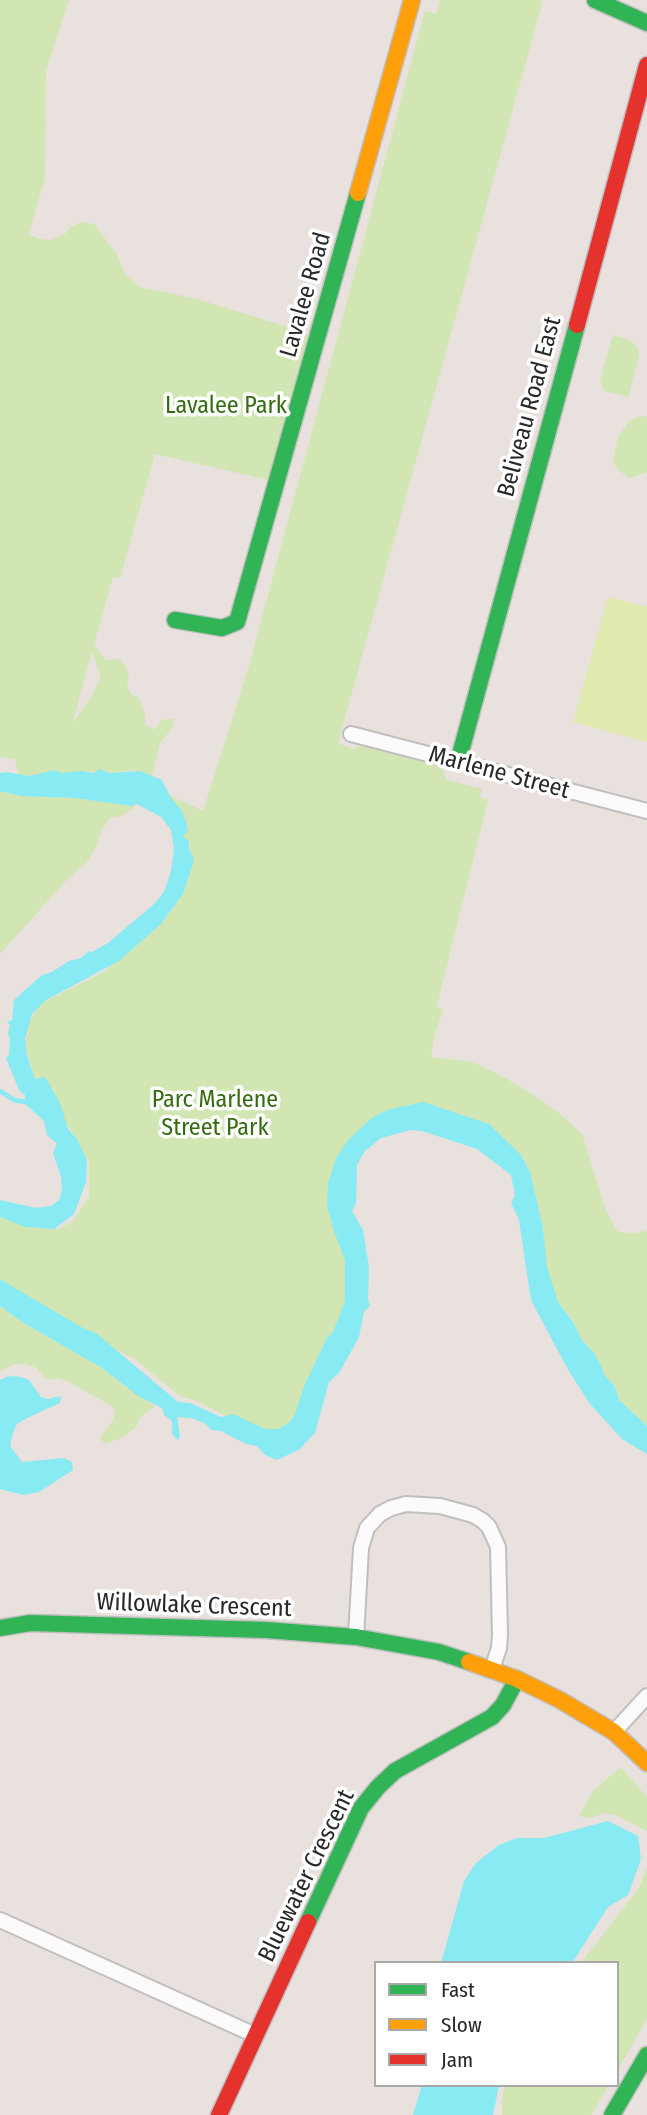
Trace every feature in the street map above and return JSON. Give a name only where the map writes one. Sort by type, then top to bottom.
[{"type":"street","name":"Lavalee Road","points":[[175,620],[222,628],[237,622],[412,0]]},
{"type":"street","points":[[595,0],[647,23]]},
{"type":"street","name":"Beliveau Road East","points":[[458,762],[647,65]]},
{"type":"street","name":"Marlene Street","points":[[351,734],[647,811]]},
{"type":"street","points":[[356,1637],[361,1548],[367,1528],[380,1514],[391,1508],[406,1504],[440,1506],[473,1515],[483,1521],[499,1547],[500,1635],[492,1669]]},
{"type":"street","name":"Willowlake Crescent","points":[[0,1628],[30,1623],[266,1630],[356,1637],[439,1652],[492,1669],[560,1700],[614,1732],[647,1763]]},
{"type":"street","name":"Bluewater Crescent","points":[[219,2115],[361,1808],[395,1771],[492,1717],[517,1679]]},
{"type":"street","points":[[614,1732],[647,1696]]},
{"type":"street","points":[[0,1920],[255,2035]]},
{"type":"street","points":[[612,2115],[647,2054]]},
{"type":"green space","name":"Lavalee Park","points":[[0,0],[69,0],[46,71],[45,177],[29,233],[37,239],[51,240],[82,222],[94,224],[116,253],[125,274],[140,287],[197,299],[307,333],[306,336],[310,338],[269,480],[155,454],[120,578],[113,577],[94,644],[105,660],[119,659],[125,665],[129,676],[127,687],[131,694],[139,698],[145,724],[154,730],[161,721],[173,718],[174,725],[160,743],[152,775],[132,770],[114,773],[61,773],[55,770],[30,776],[18,774],[15,759],[0,757]],"holes":[[[92,651],[101,678],[91,697],[72,724]]]},
{"type":"green space","name":"Parc Marlene Street Park","points":[[440,0],[543,0],[338,743],[353,749],[361,745],[440,766],[447,780],[482,789],[480,797],[488,800],[437,1006],[443,1010],[434,1036],[431,1057],[472,1062],[526,1090],[560,1114],[582,1134],[605,1208],[617,1231],[629,1234],[647,1231],[647,1426],[619,1400],[615,1387],[603,1373],[594,1353],[582,1340],[573,1321],[558,1302],[547,1267],[543,1228],[530,1172],[521,1155],[489,1124],[423,1102],[339,1168],[355,1285],[286,1437],[228,1417],[197,1401],[180,1396],[136,1360],[70,1326],[0,1283],[0,1217],[32,1228],[59,1229],[72,1222],[89,1197],[89,1162],[47,1097],[59,1083],[52,1089],[34,1077],[25,1043],[27,1027],[40,1004],[105,971],[161,924],[183,894],[190,852],[189,841],[183,836],[188,831],[188,826],[169,795],[203,811],[249,666],[425,11],[436,14]]},
{"type":"green space","points":[[613,335],[630,340],[639,349],[628,397],[604,391],[600,379]]},
{"type":"green space","points":[[647,417],[647,472],[629,478],[617,469],[613,458],[618,437],[630,420]]},
{"type":"green space","points":[[608,597],[647,607],[647,742],[573,722]]},
{"type":"green space","points":[[0,791],[21,796],[76,798],[131,806],[137,804],[124,815],[110,818],[87,862],[64,883],[0,954]]},
{"type":"green space","points":[[0,1306],[22,1322],[103,1368],[155,1406],[141,1416],[135,1428],[121,1438],[105,1444],[100,1438],[113,1420],[115,1410],[110,1405],[67,1381],[58,1378],[49,1380],[37,1368],[26,1364],[15,1364],[0,1371]]},
{"type":"green space","points":[[621,1767],[647,1797],[647,1831],[615,1815],[605,1813],[590,1818],[579,1816],[594,1790]]},
{"type":"green space","points":[[647,1868],[647,2019],[619,2068],[619,1961],[583,1961],[639,1888]]},
{"type":"green space","points":[[505,2087],[608,2087],[591,2115],[502,2115],[502,2097]]},
{"type":"water","points":[[100,769],[109,773],[140,771],[162,780],[171,798],[183,812],[188,831],[183,836],[189,841],[194,861],[183,894],[161,924],[119,961],[46,1000],[32,1014],[25,1039],[34,1077],[44,1077],[47,1080],[60,1103],[68,1129],[77,1139],[87,1160],[86,1182],[74,1214],[54,1229],[25,1227],[0,1217],[0,1200],[36,1208],[51,1206],[59,1200],[62,1191],[61,1177],[53,1153],[57,1144],[47,1135],[44,1121],[25,1104],[25,1095],[19,1090],[6,1058],[9,1055],[10,1039],[10,1025],[7,1022],[12,1020],[14,1000],[42,975],[108,943],[154,904],[164,892],[174,849],[171,830],[161,817],[137,804],[131,806],[75,798],[21,796],[0,791],[0,773],[30,776],[55,770],[61,773],[94,773]]},
{"type":"water","points":[[423,1102],[489,1124],[521,1155],[530,1172],[543,1228],[547,1267],[558,1302],[582,1340],[594,1353],[603,1373],[615,1387],[619,1400],[647,1426],[647,1454],[622,1439],[590,1404],[567,1368],[531,1300],[519,1220],[511,1203],[515,1195],[511,1175],[477,1149],[422,1131],[411,1130],[381,1138],[364,1152],[357,1165],[356,1203],[352,1211],[363,1230],[369,1268],[370,1306],[364,1311],[359,1337],[339,1373],[329,1382],[315,1433],[300,1449],[277,1460],[265,1455],[257,1446],[246,1444],[221,1431],[211,1430],[206,1424],[192,1418],[177,1417],[180,1436],[178,1440],[172,1434],[172,1421],[164,1415],[162,1408],[138,1396],[102,1368],[22,1322],[0,1306],[0,1279],[97,1334],[178,1402],[190,1403],[221,1417],[233,1414],[265,1429],[279,1429],[290,1422],[295,1414],[305,1384],[327,1338],[333,1332],[345,1301],[345,1260],[327,1206],[328,1184],[336,1158],[349,1139],[373,1117],[387,1110]]},
{"type":"water","points":[[9,1376],[29,1380],[41,1397],[48,1399],[61,1396],[60,1403],[17,1424],[10,1446],[22,1462],[64,1458],[72,1462],[73,1470],[39,1492],[23,1495],[0,1489],[0,1380]]},
{"type":"water","points":[[608,1821],[638,1836],[641,1859],[628,1895],[608,1907],[573,1961],[442,1961],[464,1881],[476,1863],[499,1845],[517,1838],[544,1838]]},
{"type":"water","points":[[421,2087],[499,2087],[493,2115],[413,2115]]},
{"type":"waterway","points":[[0,1091],[14,1100],[31,1103]]},
{"type":"traffic: fast","points":[[595,0],[647,23]]},
{"type":"traffic: fast","points":[[175,620],[222,628],[237,622],[358,193]]},
{"type":"traffic: fast","points":[[458,762],[577,325]]},
{"type":"traffic: fast","points":[[0,1628],[30,1623],[266,1630],[356,1637],[439,1652],[469,1662]]},
{"type":"traffic: fast","points":[[308,1922],[361,1808],[378,1787],[395,1771],[492,1717],[503,1705],[517,1679]]},
{"type":"traffic: fast","points":[[612,2115],[647,2055]]},
{"type":"traffic: slow","points":[[358,193],[412,0]]},
{"type":"traffic: slow","points":[[469,1662],[517,1679],[560,1700],[614,1732],[647,1763]]},
{"type":"traffic: jam","points":[[577,325],[647,65]]},
{"type":"traffic: jam","points":[[219,2115],[308,1922]]}]
